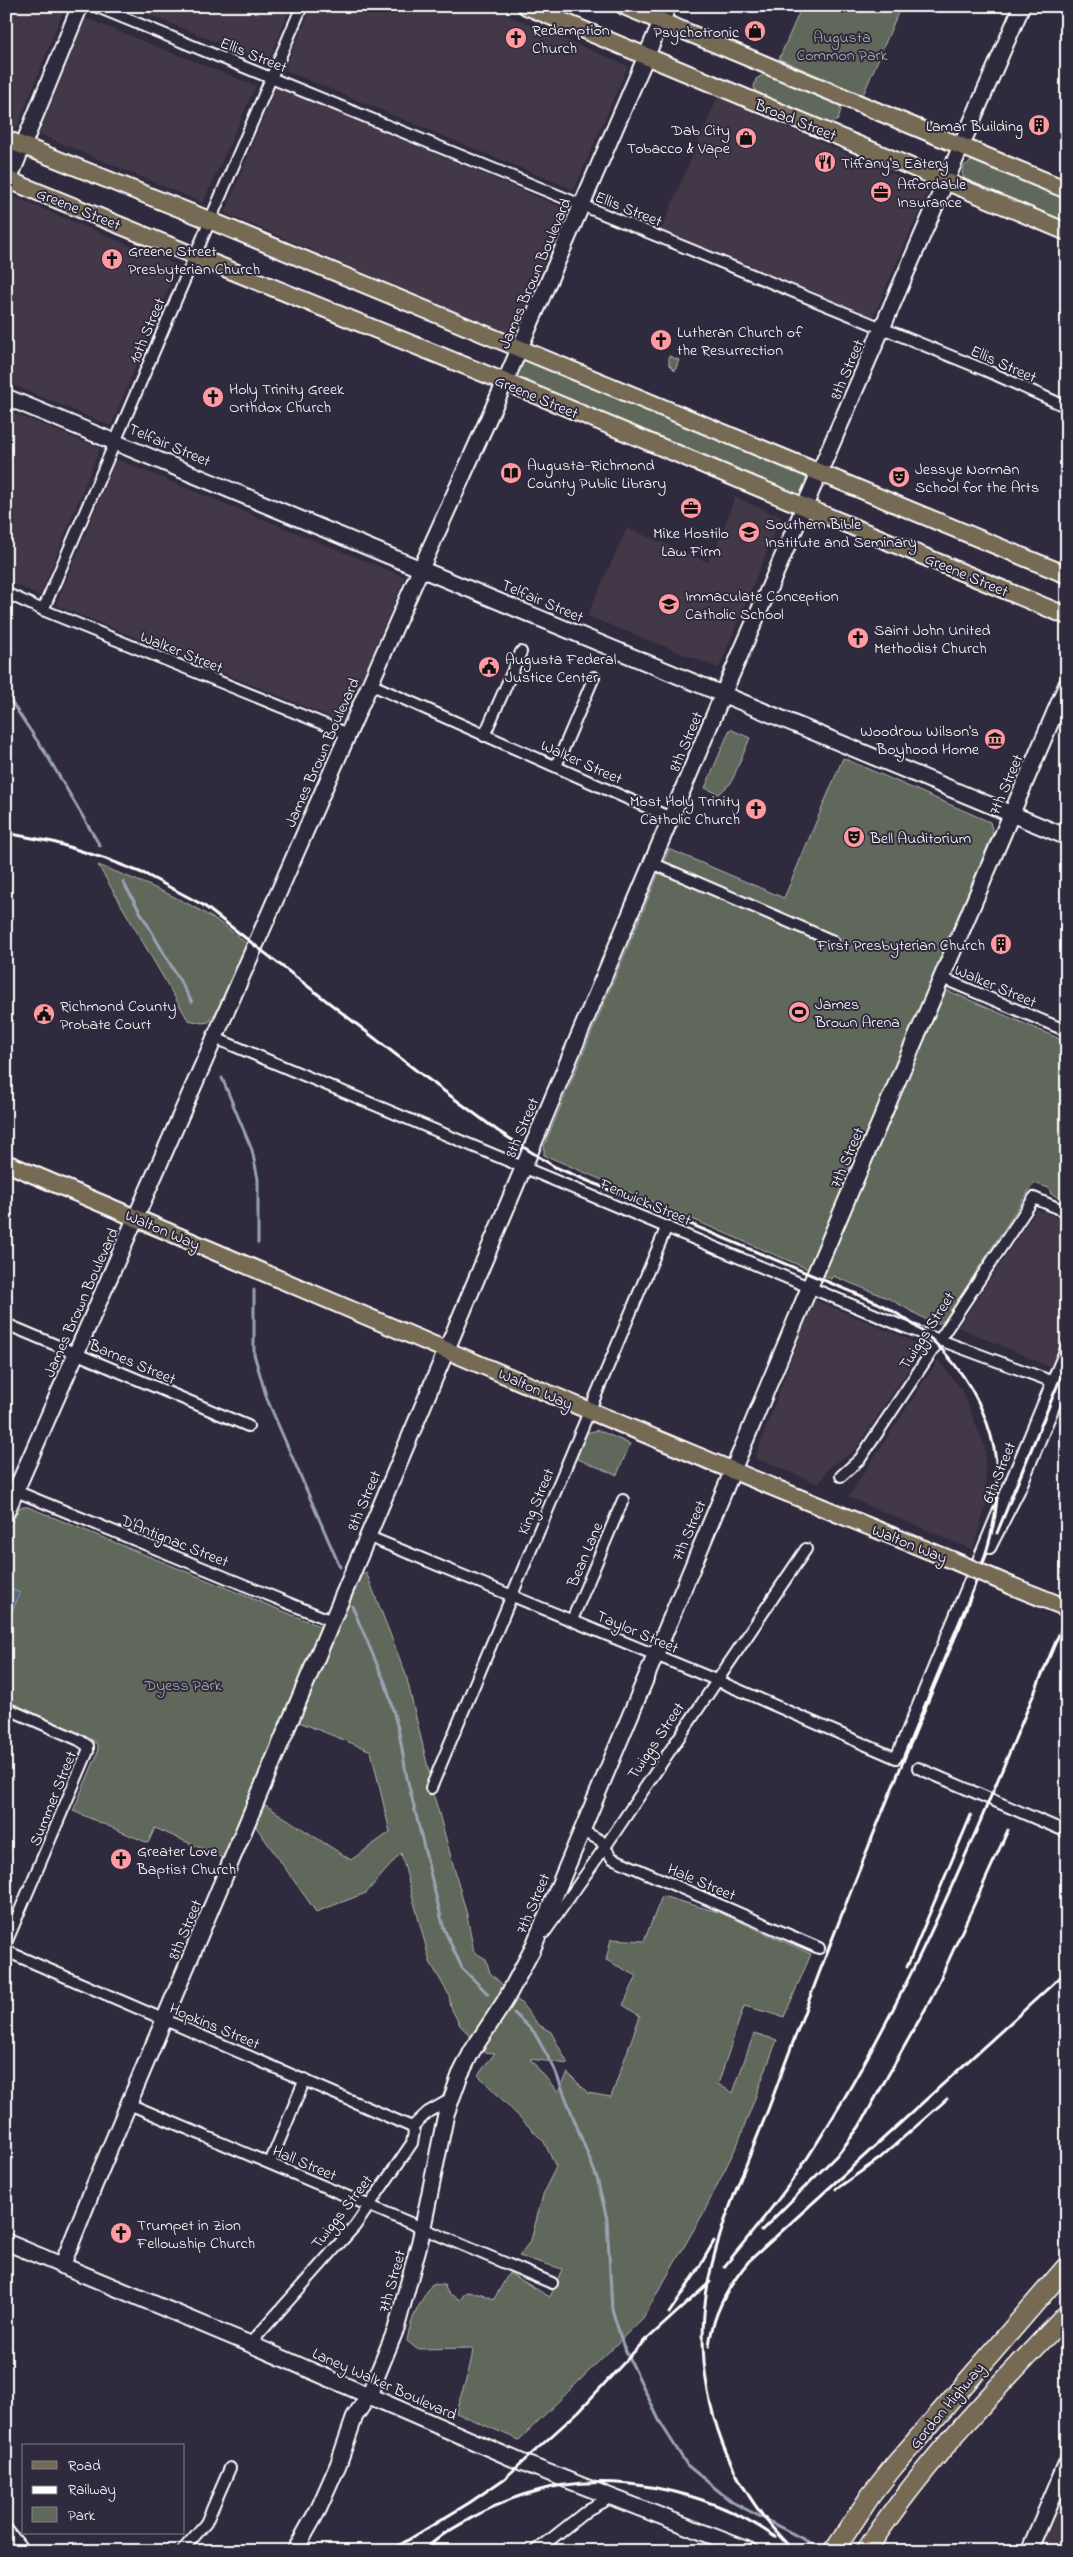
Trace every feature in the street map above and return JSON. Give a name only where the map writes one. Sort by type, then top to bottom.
[{"type":"highway","name":"Gordon Highway","points":[[834,2551],[871,2496],[930,2422],[1067,2266]]},
{"type":"highway","name":"Gordon Highway","points":[[866,2551],[906,2495],[953,2438],[1067,2314]]},
{"type":"highway","points":[[906,2495],[964,2438],[1067,2325]]},
{"type":"main road","name":"Broad Street","points":[[526,6],[1067,232]]},
{"type":"main road","points":[[624,6],[1067,190]]},
{"type":"main road","points":[[6,139],[209,220],[1067,575]]},
{"type":"main road","name":"Greene Street","points":[[7,182],[194,255],[505,382],[1067,616]]},
{"type":"main road","name":"Walton Way","points":[[6,1163],[238,1260],[732,1472],[1067,1608]]},
{"type":"street","points":[[7,182],[24,146],[80,6]]},
{"type":"street","name":"Ellis Street","points":[[95,6],[273,77],[883,328],[992,373],[1067,407]]},
{"type":"street","name":"10th Street","points":[[43,610],[302,6]]},
{"type":"street","name":"James Brown Boulevard","points":[[6,1513],[11,1489],[76,1354],[421,568],[520,349],[668,6]]},
{"type":"street","name":"8th Street","points":[[62,2266],[367,1536],[652,863],[1022,6]]},
{"type":"street","name":"Telfair Street","points":[[6,397],[1067,836]]},
{"type":"street","name":"Walker Street","points":[[6,593],[43,610],[348,734]]},
{"type":"street","points":[[484,736],[521,652]]},
{"type":"street","points":[[556,766],[594,677]]},
{"type":"street","name":"Walker Street","points":[[370,684],[672,818]]},
{"type":"street","name":"7th Street","points":[[369,2395],[396,2328],[423,2228],[451,2099],[467,2060],[497,2014],[532,1950],[810,1286],[1067,684]]},
{"type":"street","points":[[652,863],[833,941]]},
{"type":"street","name":"Walker Street","points":[[942,978],[1067,1031]]},
{"type":"street","name":"Fenwick Street","points":[[215,1038],[941,1340],[1065,1387]]},
{"type":"street","name":"Twiggs Street","points":[[841,1476],[860,1460],[1034,1198],[1067,1212]]},
{"type":"street","name":"King Street","points":[[431,1788],[667,1226]]},
{"type":"street","name":"Barnes Street","points":[[6,1324],[248,1426]]},
{"type":"street","name":"6th Street","points":[[896,1758],[1067,1346]]},
{"type":"street","name":"6th Street","points":[[958,1609],[1019,1491],[1065,1387],[1067,1375]]},
{"type":"street","name":"D'Antignac Street","points":[[11,1489],[334,1616]]},
{"type":"street","name":"Bean Lane","points":[[572,1620],[623,1500]]},
{"type":"street","name":"Taylor Street","points":[[367,1536],[716,1680],[896,1758]]},
{"type":"street","name":"Twiggs Street","points":[[532,1950],[605,1847],[806,1549]]},
{"type":"street","name":"Summer Street","points":[[6,1708],[79,1740],[88,1746],[87,1758],[6,1943]]},
{"type":"street","points":[[918,1768],[1067,1832]]},
{"type":"street","name":"Hale Street","points":[[582,1831],[600,1840],[612,1858],[819,1948]]},
{"type":"street","name":"Hopkins Street","points":[[6,1951],[412,2127]]},
{"type":"street","points":[[270,2164],[305,2079]]},
{"type":"street","points":[[412,2127],[428,2112],[451,2099]]},
{"type":"street","name":"Hall Street","points":[[129,2104],[552,2283]]},
{"type":"street","name":"Twiggs Street","points":[[250,2344],[344,2239],[369,2206],[412,2143],[414,2132],[412,2127]]},
{"type":"street","name":"Laney Walker Boulevard","points":[[6,2242],[250,2344],[521,2462],[751,2551]]},
{"type":"street","points":[[295,2551],[319,2508],[338,2465],[355,2416],[369,2395]]},
{"type":"street","points":[[1029,2551],[1067,2462]]},
{"type":"street","points":[[182,2551],[206,2523],[230,2468]]},
{"type":"street","points":[[536,2551],[588,2509],[612,2497]]},
{"type":"street","points":[[6,2528],[24,2551]]},
{"type":"shaded area","points":[[6,6],[65,6],[17,128],[6,124]]},
{"type":"shaded area","points":[[127,6],[291,6],[268,63]]},
{"type":"shaded area","points":[[312,6],[486,6],[628,66],[574,190],[284,70]]},
{"type":"shaded area","points":[[85,18],[256,86],[203,203],[39,134]]},
{"type":"shaded area","points":[[276,86],[566,209],[514,337],[225,213]]},
{"type":"shaded area","points":[[718,96],[929,190],[873,317],[661,230]]},
{"type":"shaded area","points":[[10,195],[178,266],[111,426],[6,382],[6,205]]},
{"type":"shaded area","points":[[6,410],[100,448],[40,596],[6,580]]},
{"type":"shaded area","points":[[116,459],[405,577],[343,722],[56,605]]},
{"type":"shaded area","name":"Immaculate Conception Catholic School","points":[[735,497],[781,517],[719,668],[587,616],[627,528],[708,562],[713,548],[716,549]]},
{"type":"shaded area","points":[[1037,1209],[1067,1222],[1067,1329],[1050,1367],[958,1327]]},
{"type":"shaded area","points":[[813,1299],[924,1346],[855,1450],[828,1469],[819,1484],[755,1458]]},
{"type":"shaded area","points":[[938,1360],[962,1390],[985,1447],[986,1505],[973,1550],[848,1497]]},
{"type":"shaded area","points":[[1067,2476],[1067,2551],[1035,2551]]},
{"type":"green space","name":"Augusta Common Park","points":[[802,6],[901,6],[863,95],[779,59]]},
{"type":"green space","points":[[766,73],[837,102],[841,109],[838,120],[827,125],[757,95],[754,87],[756,79]]},
{"type":"green space","points":[[975,159],[1067,196],[1067,225],[966,182],[962,174],[964,166]]},
{"type":"green space","points":[[520,349],[820,473],[805,507],[505,382]]},
{"type":"green space","points":[[669,356],[679,360],[675,371],[669,365]]},
{"type":"green space","points":[[730,729],[750,738],[731,783],[719,794],[705,788]]},
{"type":"green space","name":"James Brown Arena","points":[[843,758],[990,822],[993,833],[930,983],[1067,1042],[1067,1201],[1051,1194],[1049,1188],[1034,1183],[945,1320],[940,1323],[932,1323],[890,1299],[833,1276],[831,1279],[544,1155],[544,1146],[669,849],[784,898]]},
{"type":"green space","points":[[98,865],[158,889],[196,908],[232,931],[248,945],[226,997],[209,1022],[202,1023],[188,1020]]},
{"type":"green space","points":[[598,1430],[630,1444],[617,1475],[575,1458],[586,1433]]},
{"type":"green space","name":"Dyess Park","points":[[20,1507],[28,1507],[334,1632],[359,1576],[366,1572],[406,1675],[430,1776],[428,1785],[435,1799],[467,1915],[474,1952],[486,1959],[490,1973],[503,1985],[503,1989],[520,2002],[539,2025],[551,2032],[568,2064],[530,2059],[558,2092],[568,2073],[588,2093],[611,2097],[640,2016],[623,2005],[637,1976],[606,1960],[611,1939],[644,1941],[662,1896],[721,1913],[811,1954],[784,2017],[744,2006],[718,2084],[733,2093],[754,2033],[777,2040],[738,2143],[704,2212],[643,2318],[519,2440],[456,2413],[473,2348],[417,2349],[407,2341],[410,2325],[416,2311],[432,2284],[444,2285],[448,2293],[460,2300],[466,2292],[479,2293],[494,2299],[509,2273],[550,2297],[562,2269],[519,2256],[531,2240],[544,2191],[556,2167],[544,2142],[478,2075],[495,2053],[484,2052],[460,2025],[451,2008],[449,1995],[430,1962],[401,1853],[366,1893],[316,1912],[254,1824],[262,1803],[351,1860],[390,1832],[371,1751],[284,1716],[225,1859],[155,1828],[148,1843],[73,1811],[97,1755],[98,1747],[95,1741],[6,1700],[6,1534]]},
{"type":"water","points":[[6,1587],[20,1593],[6,1625]]},
{"type":"waterway","points":[[6,694],[48,757],[100,846]]},
{"type":"waterway","points":[[123,882],[192,1002]]},
{"type":"waterway","points":[[222,1078],[252,1150],[258,1179],[258,1243]]},
{"type":"waterway","points":[[254,1290],[254,1354],[267,1399],[340,1567]]},
{"type":"waterway","points":[[352,1606],[386,1685],[399,1732],[407,1778],[444,1929],[462,1968],[488,1994]]},
{"type":"waterway","points":[[514,2013],[534,2032],[554,2068],[597,2178],[607,2219],[612,2309],[623,2345],[660,2422],[687,2465],[732,2502],[826,2551]]},
{"type":"railway","points":[[6,833],[53,842],[106,859],[145,874],[203,905],[417,1071],[498,1131],[555,1167],[878,1303],[907,1320],[932,1340],[954,1364],[972,1390],[985,1418],[994,1449],[997,1481],[995,1515],[980,1572],[959,1628]]},
{"type":"railway","points":[[997,1533],[1067,1362]]},
{"type":"railway","points":[[794,2551],[771,2527],[752,2500],[722,2443],[706,2380],[703,2347],[707,2287],[721,2232],[817,1979],[912,1740],[962,1621]]},
{"type":"railway","points":[[724,2267],[796,2175],[837,2111],[875,2044],[942,1907],[973,1838],[1062,1627]]},
{"type":"railway","points":[[907,1967],[971,1815]]},
{"type":"railway","points":[[761,2231],[839,2153],[859,2127],[931,1999],[1008,1830]]},
{"type":"railway","points":[[709,2346],[714,2322],[723,2300],[734,2280],[749,2261],[1067,1971]]},
{"type":"railway","points":[[836,2189],[879,2159],[947,2099]]},
{"type":"railway","points":[[669,2313],[696,2273],[714,2241]]},
{"type":"railway","points":[[642,2344],[710,2282]]},
{"type":"railway","points":[[390,2551],[469,2503],[504,2479],[579,2411],[646,2339]]},
{"type":"railway","points":[[444,2534],[484,2511],[526,2494],[557,2486],[589,2483],[655,2488],[687,2495],[719,2506],[748,2520],[775,2537]]},
{"type":"railway","points":[[422,2551],[449,2530]]},
{"type":"place","name":"Psychotronic","points":[[755,31]]},
{"type":"place","name":"Redemption Church","points":[[516,38]]},
{"type":"place","name":"Lamar Building","points":[[1039,125]]},
{"type":"place","name":"Dab City Tobacco & Vape","points":[[746,138]]},
{"type":"place","name":"Tiffany's Eatery","points":[[825,162]]},
{"type":"place","name":"Affordable Insurance","points":[[881,192]]},
{"type":"place","name":"Greene Street Presbyterian Church","points":[[112,259]]},
{"type":"place","name":"Lutheran Church of the Resurrection","points":[[661,340]]},
{"type":"place","name":"Holy Trinity Greek Orthdox Church","points":[[213,397]]},
{"type":"place","name":"Augusta-Richmond County Public Library","points":[[511,473]]},
{"type":"place","name":"Jessye Norman School for the Arts","points":[[899,477]]},
{"type":"place","name":"Mike Hostilo Law Firm","points":[[691,508]]},
{"type":"place","name":"Southern Bible Institute and Seminary","points":[[749,532]]},
{"type":"place","name":"Immaculate Conception Catholic School","points":[[669,604]]},
{"type":"place","name":"Saint John United Methodist Church","points":[[858,638]]},
{"type":"place","name":"Augusta Federal Justice Center","points":[[489,667]]},
{"type":"place","name":"Woodrow Wilson's Boyhood Home","points":[[995,739]]},
{"type":"place","name":"Most Holy Trinity Catholic Church","points":[[756,809]]},
{"type":"place","name":"Bell Auditorium","points":[[854,837]]},
{"type":"place","name":"First Presbyterian Church","points":[[1001,944]]},
{"type":"place","name":"James Brown Arena","points":[[799,1012]]},
{"type":"place","name":"Richmond County Probate Court","points":[[44,1014]]},
{"type":"place","name":"Greater Love Baptist Church","points":[[121,1859]]},
{"type":"place","name":"Trumpet in Zion Fellowship Church","points":[[121,2233]]}]
